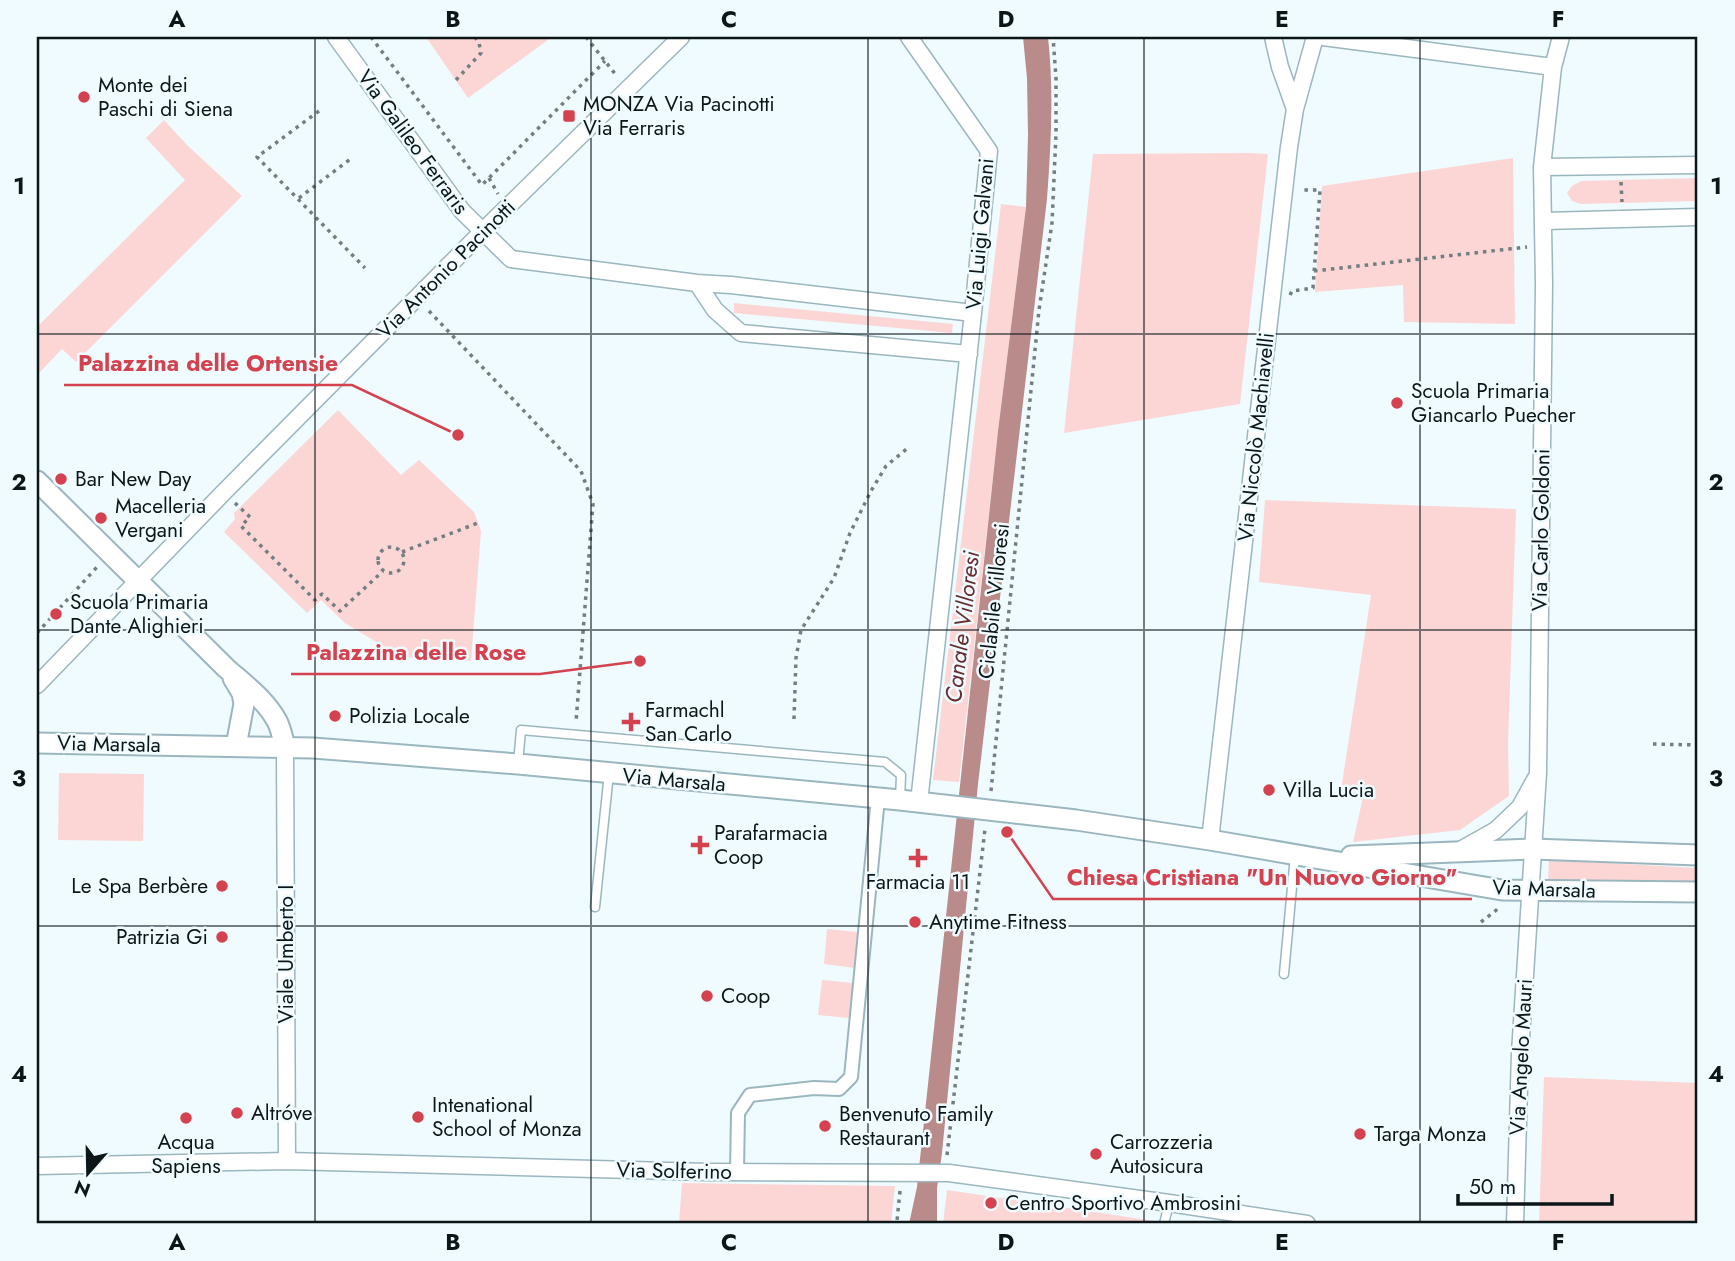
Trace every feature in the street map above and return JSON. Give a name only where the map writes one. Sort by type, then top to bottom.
[{"type":"street","name":"Via Galileo Ferraris","points":[[336,37],[461,211],[511,259],[696,283],[731,285],[972,321]]},
{"type":"street","name":"Via Antonio Pacinotti","points":[[37,685],[482,232],[681,37]]},
{"type":"street","name":"Via Luigi Galvani","points":[[908,37],[989,151],[969,355],[910,801]]},
{"type":"street","points":[[1273,37],[1295,109]]},
{"type":"street","name":"Via Niccolò Machiavelli","points":[[1210,840],[1289,147],[1295,109],[1315,37]]},
{"type":"street","points":[[1323,37],[1553,67]]},
{"type":"street","name":"Via Carlo Goldoni","points":[[1531,890],[1538,773],[1544,245],[1542,167],[1553,67],[1561,37]]},
{"type":"street","points":[[1542,167],[1698,165]]},
{"type":"street","points":[[1544,221],[1698,217]]},
{"type":"street","points":[[696,283],[715,310],[741,333],[969,355]]},
{"type":"street","points":[[37,481],[270,709],[278,723],[285,747]]},
{"type":"street","points":[[226,668],[242,693],[244,704],[236,746]]},
{"type":"street","name":"Via Marsala","points":[[37,743],[313,748],[518,764],[910,801],[1076,820],[1502,890],[1698,892]]},
{"type":"street","name":"Viale Umberto I","points":[[285,747],[286,1161]]},
{"type":"street","name":"Via Carlo Goldoni","points":[[1456,853],[1496,830],[1520,807],[1538,773]]},
{"type":"street","points":[[737,1172],[738,1113],[750,1095],[814,1088],[839,1089],[851,1077],[878,798]]},
{"type":"street","name":"Via Marsala","points":[[1301,856],[1532,849],[1698,856]]},
{"type":"street","name":"Via Angelo Mauri","points":[[1515,1224],[1520,1053],[1531,890]]},
{"type":"street","name":"Via Solferino","points":[[37,1166],[286,1161],[737,1172],[919,1173],[942,1168],[963,1175],[1307,1224]]},
{"type":"lane","points":[[518,764],[521,730],[886,762],[901,775],[910,801]]},
{"type":"lane","points":[[595,907],[609,774]]},
{"type":"lane","points":[[1284,974],[1301,856]]},
{"type":"lane","points":[[1164,1224],[1169,1203]]},
{"type":"path","points":[[371,37],[482,185],[605,61]]},
{"type":"path","points":[[456,80],[481,53],[475,37]]},
{"type":"path","points":[[586,37],[628,90]]},
{"type":"path","name":"Ciclabile Villoresi","points":[[942,1168],[986,826],[984,809],[1039,310],[1052,223],[1056,134],[1053,37]]},
{"type":"path","points":[[319,111],[257,157],[365,268]]},
{"type":"path","points":[[299,198],[353,157]]},
{"type":"path","points":[[1621,166],[1622,218]]},
{"type":"path","points":[[1271,298],[1289,298],[1292,291],[1313,288],[1320,190],[1303,190],[1305,176]]},
{"type":"path","points":[[1314,271],[1544,245]]},
{"type":"path","points":[[429,311],[580,471],[593,504],[576,710]]},
{"type":"path","points":[[794,719],[796,658],[801,630],[834,578],[850,533],[871,491],[886,466],[909,447]]},
{"type":"path","points":[[240,508],[250,517],[241,526],[315,600],[322,594],[340,611],[383,571]]},
{"type":"path","points":[[402,552],[478,523]]},
{"type":"path","points":[[390,546],[397,548],[402,552],[404,560],[399,570],[394,573],[383,571],[377,561],[379,554],[390,546]]},
{"type":"path","points":[[37,633],[110,553]]},
{"type":"path","points":[[1653,744],[1698,746]]},
{"type":"path","points":[[900,1182],[897,1221],[905,1224]]},
{"type":"shaded area","points":[[426,37],[552,37],[468,98]]},
{"type":"shaded area","points":[[1023,37],[1048,37],[1051,138],[1047,199],[978,784],[937,1188],[937,1224],[909,1224],[917,1187],[998,431],[1026,207],[1027,78]]},
{"type":"shaded area","points":[[164,120],[242,196],[76,362],[62,349],[40,372],[37,369],[37,327],[185,180],[146,138]]},
{"type":"shaded area","points":[[1093,154],[1268,154],[1240,404],[1064,433]]},
{"type":"shaded area","points":[[1513,158],[1515,324],[1404,322],[1403,285],[1315,292],[1322,186]]},
{"type":"shaded area","points":[[1698,178],[1698,201],[1581,204],[1572,201],[1567,193],[1581,181]]},
{"type":"shaded area","points":[[1001,204],[1026,207],[959,782],[933,780]]},
{"type":"shaded area","points":[[734,303],[953,324],[952,333],[734,313]]},
{"type":"shaded area","points":[[338,410],[401,475],[419,460],[474,512],[481,531],[471,661],[401,657],[345,623],[321,600],[307,613],[224,532],[235,519],[234,513]]},
{"type":"shaded area","points":[[1265,500],[1516,509],[1508,743],[1509,796],[1460,830],[1353,842],[1363,797],[1341,790],[1371,595],[1259,582]]},
{"type":"shaded area","points":[[59,773],[144,774],[143,841],[58,840]]},
{"type":"shaded area","points":[[1549,860],[1698,868],[1698,887],[1548,881]]},
{"type":"shaded area","points":[[827,929],[858,932],[855,968],[824,964]]},
{"type":"shaded area","points":[[822,980],[853,983],[849,1018],[818,1015]]},
{"type":"shaded area","points":[[1544,1077],[1698,1083],[1698,1224],[1539,1224]]},
{"type":"shaded area","points":[[682,1183],[895,1186],[891,1224],[679,1224]]},
{"type":"shaded area","name":"Centro Sportivo Ambrosini","points":[[947,1190],[1175,1224],[943,1224]]},
{"type":"place","name":"Monte dei Paschi di Siena","points":[[84,97]]},
{"type":"place","name":"MONZA Via Pacinotti Via Ferraris","points":[[569,116]]},
{"type":"place","name":"Scuola Primaria Giancarlo Puecher","points":[[1397,403]]},
{"type":"place","name":"Palazzina delle Ortensie","points":[[458,435]]},
{"type":"place","name":"Bar New Day","points":[[61,479]]},
{"type":"place","name":"Macelleria Vergani","points":[[101,518]]},
{"type":"place","name":"Scuola Primaria Dante Alighieri","points":[[56,614]]},
{"type":"place","name":"Palazzina delle Rose","points":[[640,661]]},
{"type":"place","name":"Polizia Locale","points":[[335,716]]},
{"type":"place","name":"Farmachl San Carlo","points":[[631,722]]},
{"type":"place","name":"Villa Lucia","points":[[1269,790]]},
{"type":"place","name":"Chiesa Cristiana \"Un Nuovo Giorno\"","points":[[1007,832]]},
{"type":"place","name":"Parafarmacia Coop","points":[[700,845]]},
{"type":"place","name":"Farmacia 11","points":[[918,858]]},
{"type":"place","name":"Le Spa Berbère","points":[[222,886]]},
{"type":"place","name":"Anytime Fitness","points":[[915,922]]},
{"type":"place","name":"Patrizia Gi","points":[[222,937]]},
{"type":"place","name":"Coop","points":[[707,996]]},
{"type":"place","name":"Altróve","points":[[237,1113]]},
{"type":"place","name":"Intenational School of Monza","points":[[418,1117]]},
{"type":"place","name":"Acqua Sapiens","points":[[186,1118]]},
{"type":"place","name":"Benvenuto Family Restaurant","points":[[825,1126]]},
{"type":"place","name":"Targa Monza","points":[[1360,1134]]},
{"type":"place","name":"Carrozzeria Autosicura","points":[[1096,1154]]},
{"type":"place","name":"Centro Sportivo Ambrosini","points":[[991,1203]]},
{"type":"water label","name":"Canale Villoresi","points":[[962,627]]}]
